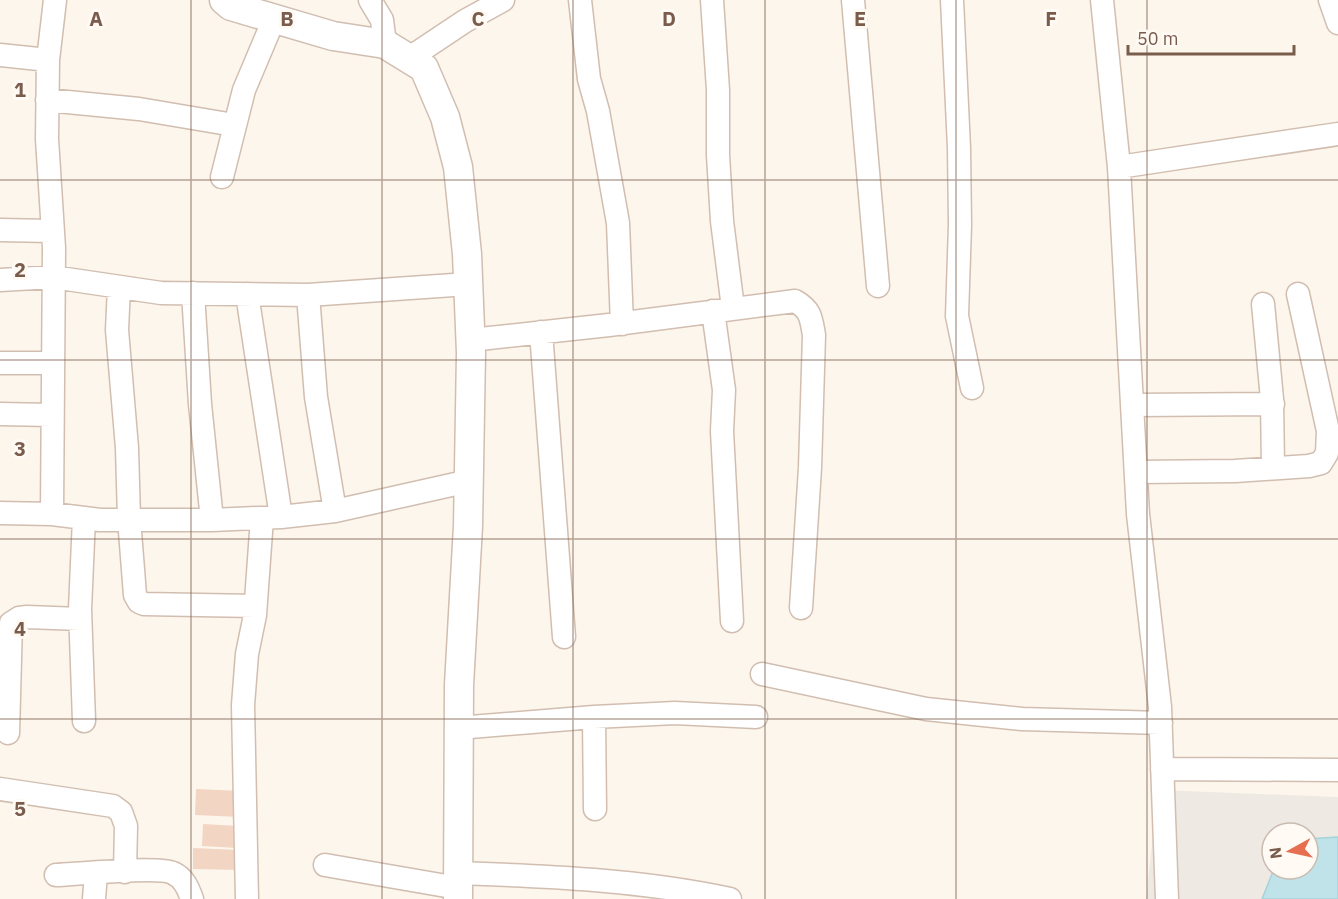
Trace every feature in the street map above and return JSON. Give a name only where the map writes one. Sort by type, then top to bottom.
[{"type":"street","points":[[52,514],[53,278],[47,100],[48,60],[55,0]]},
{"type":"street","points":[[224,0],[231,6],[397,52],[424,68],[448,127],[458,167],[467,254],[471,340],[469,481],[458,728],[458,887]]},
{"type":"street","points":[[370,0],[397,52]]},
{"type":"street","points":[[397,52],[465,21],[503,0]]},
{"type":"street","points":[[580,0],[589,78],[598,111],[618,223],[622,324]]},
{"type":"street","points":[[712,0],[718,90],[718,155],[723,238],[723,431],[732,621]]},
{"type":"street","points":[[853,0],[878,286]]},
{"type":"street","points":[[952,0],[959,148],[960,225],[957,316],[972,388]]},
{"type":"street","points":[[1102,0],[1119,167],[1138,514],[1161,723],[1167,899]]},
{"type":"street","points":[[1330,0],[1338,23]]},
{"type":"street","points":[[222,177],[244,90],[274,18]]},
{"type":"street","points":[[0,55],[48,60]]},
{"type":"street","points":[[47,100],[139,110],[234,125]]},
{"type":"street","points":[[1119,167],[1338,134]]},
{"type":"street","points":[[0,230],[52,231]]},
{"type":"street","points":[[0,280],[53,278],[161,293],[308,295],[468,284]]},
{"type":"street","points":[[118,287],[117,330],[127,448],[129,519],[135,595],[139,602],[159,606],[255,606]]},
{"type":"street","points":[[193,293],[200,404],[212,520]]},
{"type":"street","points":[[247,294],[272,517],[245,672],[243,705],[247,899]]},
{"type":"street","points":[[1136,472],[1235,471],[1321,463],[1327,453],[1328,431],[1298,294]]},
{"type":"street","points":[[308,295],[316,397],[335,511]]},
{"type":"street","points":[[471,340],[622,324],[795,301],[805,307],[814,335],[810,468],[801,608]]},
{"type":"street","points":[[1263,304],[1272,404],[1273,468]]},
{"type":"street","points":[[542,332],[564,637]]},
{"type":"street","points":[[0,363],[52,363]]},
{"type":"street","points":[[1133,405],[1272,404]]},
{"type":"street","points":[[0,414],[52,415]]},
{"type":"street","points":[[0,513],[129,519],[212,520],[272,517],[335,511],[469,481]]},
{"type":"street","points":[[84,518],[80,619],[84,721]]},
{"type":"street","points":[[8,733],[11,623],[18,618],[27,617],[80,619]]},
{"type":"street","points":[[762,674],[926,709],[1022,719],[1161,723]]},
{"type":"street","points":[[458,728],[675,713],[756,717]]},
{"type":"street","points":[[594,717],[595,808]]},
{"type":"street","points":[[1162,769],[1338,770]]},
{"type":"street","points":[[0,789],[113,806],[121,812],[126,826],[125,872]]},
{"type":"street","points":[[325,866],[458,887],[556,876],[695,891],[730,899]]},
{"type":"street","points":[[56,875],[154,870],[172,872],[183,880],[192,899]]},
{"type":"street","points":[[94,899],[96,873]]},
{"type":"shaded area","points":[[1158,790],[1338,797],[1338,899],[1146,899]]},
{"type":"water","points":[[1338,837],[1338,899],[1262,899],[1269,881],[1320,881],[1320,838]]},
{"type":"building","points":[[196,789],[241,791],[240,817],[195,815]]},
{"type":"building","points":[[203,824],[238,826],[237,848],[202,846]]},
{"type":"building","points":[[193,848],[240,850],[240,870],[193,869]]}]
